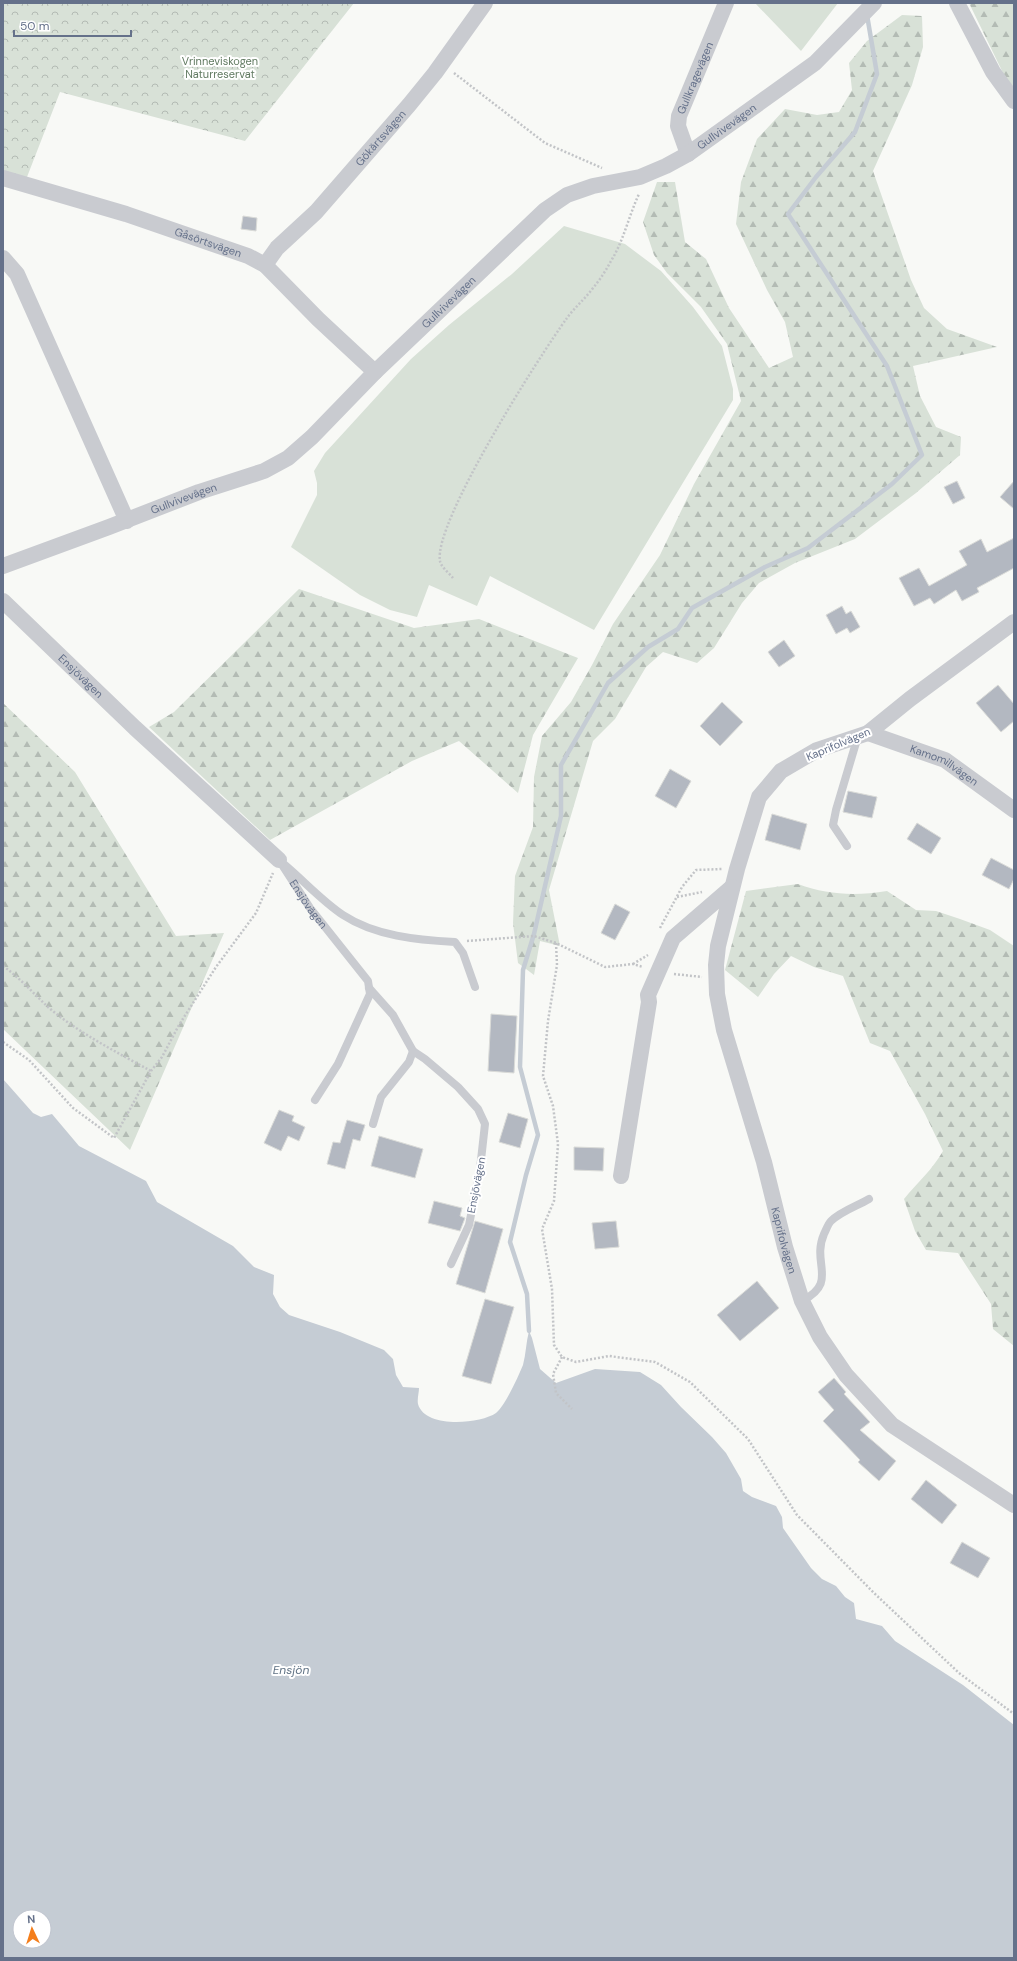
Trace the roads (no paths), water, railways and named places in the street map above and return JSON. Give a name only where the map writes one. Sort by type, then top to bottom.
[{"type":"street","name":"Gökärtsvägen","points":[[265,264],[277,248],[321,206],[409,105],[442,64],[486,3]]},
{"type":"street","name":"Gullkragevägen","points":[[688,154],[678,126],[678,116],[726,3]]},
{"type":"street","name":"Gullvivevägen","points":[[3,566],[127,521],[199,492],[264,470],[288,458],[312,437],[375,372],[545,210],[567,195],[593,186],[640,176],[666,166],[688,154],[815,63],[874,3]]},
{"type":"street","points":[[957,3],[993,72],[1014,101]]},
{"type":"street","name":"Gåsörtsvägen","points":[[3,178],[126,214],[248,256],[265,264],[318,319],[375,372]]},
{"type":"street","points":[[3,258],[17,274],[127,521]]},
{"type":"street","name":"Ensjövägen","points":[[3,601],[135,728],[279,860]]},
{"type":"street","name":"Kaprifolvägen","points":[[1014,622],[863,735],[817,750],[781,771],[759,797],[732,886],[718,946],[717,978],[717,994],[724,1030],[764,1162],[785,1247],[802,1301],[820,1337],[846,1376],[892,1425],[1014,1505]]},
{"type":"street","name":"Kamomillvägen","points":[[863,735],[945,760],[1014,810]]},
{"type":"street","points":[[620,1176],[648,1009],[648,995],[673,938],[732,886]]},
{"type":"lane","points":[[847,846],[833,825],[836,810],[863,735]]},
{"type":"lane","points":[[279,860],[343,915],[361,924],[379,931],[401,936],[455,942],[463,953],[475,987]]},
{"type":"lane","name":"Ensjövägen","points":[[279,860],[310,908],[368,981],[369,988],[393,1015],[412,1051],[425,1059],[458,1088],[478,1109],[485,1124],[480,1169],[469,1224],[451,1264]]},
{"type":"lane","points":[[315,1100],[338,1064],[370,994],[369,988]]},
{"type":"lane","points":[[374,1124],[381,1097],[409,1062],[412,1051]]},
{"type":"lane","points":[[802,1301],[814,1295],[824,1278],[819,1251],[821,1241],[830,1221],[869,1199]]},
{"type":"water","name":"Ensjön","points":[[3,1079],[33,1113],[41,1117],[52,1114],[79,1146],[146,1181],[157,1202],[233,1246],[254,1267],[274,1275],[273,1294],[280,1307],[289,1315],[340,1332],[384,1350],[393,1359],[396,1375],[403,1387],[419,1388],[418,1404],[423,1412],[431,1418],[442,1421],[466,1422],[488,1417],[496,1413],[500,1409],[515,1383],[523,1365],[529,1331],[540,1369],[556,1383],[595,1369],[640,1372],[661,1385],[726,1453],[741,1479],[743,1491],[752,1497],[776,1506],[782,1517],[783,1528],[811,1568],[822,1579],[836,1586],[845,1597],[854,1603],[856,1619],[882,1626],[895,1641],[963,1685],[1014,1725],[1014,1958],[3,1958]]},
{"type":"waterway","points":[[529,1331],[527,1294],[510,1242],[526,1175],[538,1135],[520,1067],[523,970],[534,934],[561,816],[561,765],[608,683],[648,647],[678,629],[692,608],[765,567],[808,548],[892,484],[922,455],[887,366],[788,214],[816,177],[855,132],[877,74],[867,15]]},
{"type":"park label","name":"Vrinneviskogen Naturreservat","points":[[220,67]]}]
